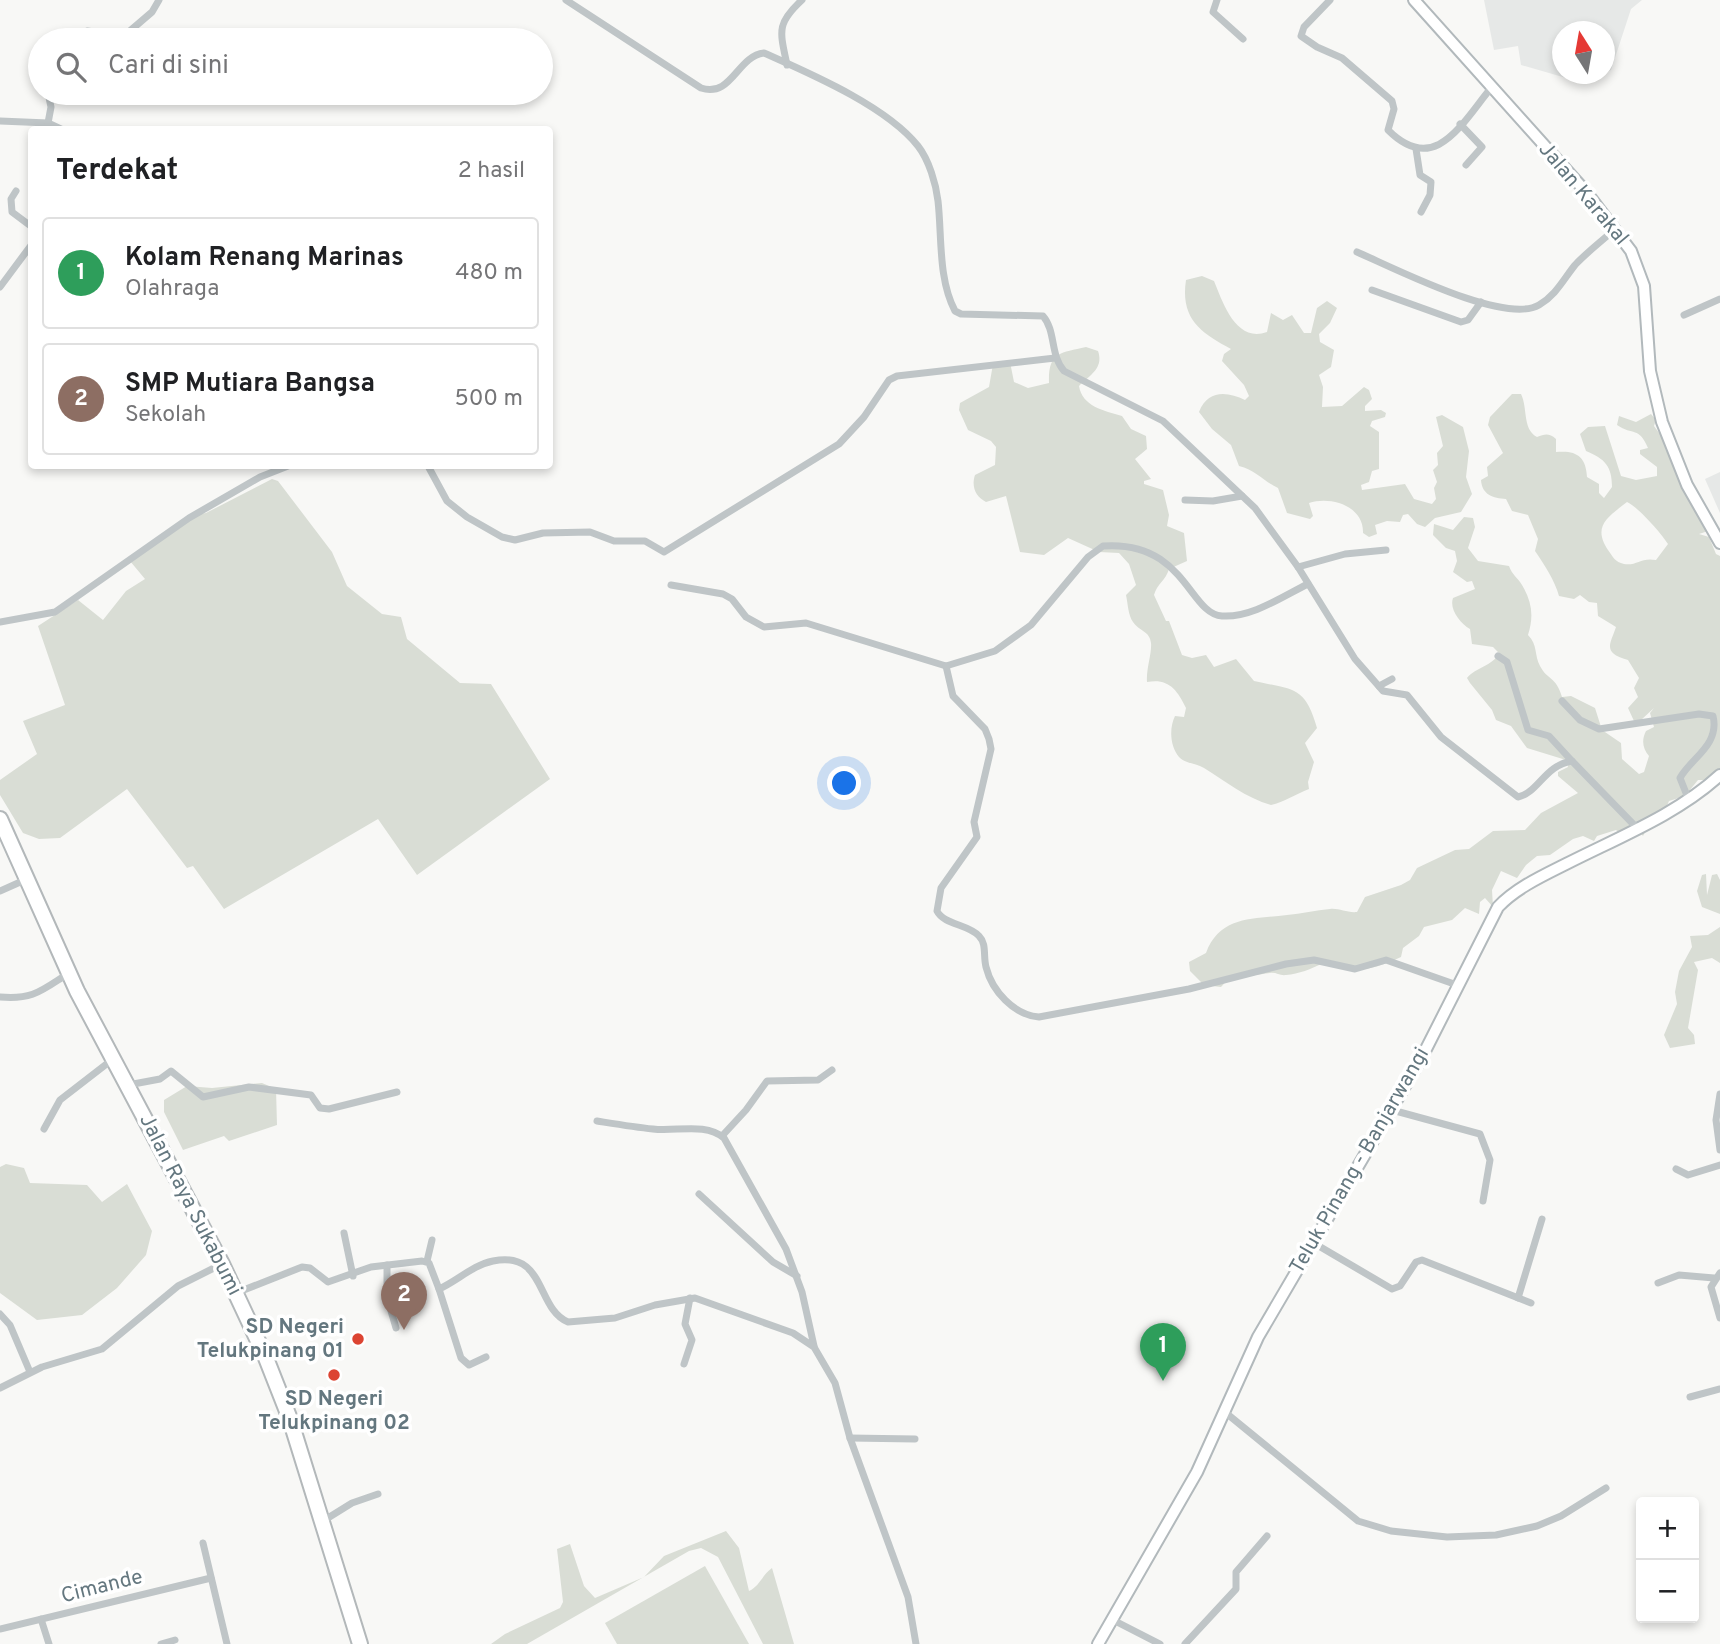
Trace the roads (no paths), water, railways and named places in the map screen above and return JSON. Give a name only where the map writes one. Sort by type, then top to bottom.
[{"type":"highway","name":"Jalan Raya Sukabumi","points":[[0,819],[69,973],[236,1293],[290,1419],[360,1644]]},
{"type":"main road","name":"Jalan Karakal","points":[[1413,0],[1587,193],[1634,257],[1644,286],[1650,371],[1662,422],[1688,485],[1720,543]]},
{"type":"main road","name":"Teluk Pinang - Banjarwangi","points":[[1098,1644],[1197,1472],[1258,1338],[1312,1241],[1392,1110],[1491,917],[1509,896],[1637,828],[1688,798],[1720,775]]},
{"type":"street","points":[[134,28],[159,0]]},
{"type":"street","points":[[566,0],[674,74],[706,90],[730,82],[754,55],[764,53],[861,102],[902,131],[919,147],[937,197],[941,252],[955,311],[961,314],[1043,316],[1048,323],[1055,358],[1072,377],[1131,402],[1163,421],[1255,508],[1298,567],[1356,659],[1379,686],[1386,693],[1407,695],[1441,737],[1518,797],[1526,795],[1554,767],[1572,761]]},
{"type":"street","points":[[788,65],[781,27],[785,17],[802,0]]},
{"type":"street","points":[[1217,0],[1213,12],[1243,39]]},
{"type":"street","points":[[1331,0],[1304,27],[1301,36],[1317,47],[1342,58],[1392,101],[1394,106],[1388,130],[1416,149],[1432,149],[1460,124],[1491,88]]},
{"type":"street","points":[[48,123],[51,105]]},
{"type":"street","points":[[0,121],[48,123],[54,126]]},
{"type":"street","points":[[1460,124],[1482,147],[1466,165]]},
{"type":"street","points":[[1416,149],[1420,175],[1431,182],[1433,187],[1421,212]]},
{"type":"street","points":[[16,191],[11,200],[12,212],[28,224]]},
{"type":"street","points":[[1357,252],[1457,295],[1515,312],[1536,307],[1556,293],[1577,263],[1615,229]]},
{"type":"street","points":[[0,286],[28,249]]},
{"type":"street","points":[[1372,290],[1461,322],[1468,320],[1481,302]]},
{"type":"street","points":[[1684,315],[1720,299]]},
{"type":"street","points":[[430,469],[447,501],[467,517],[502,537],[515,540],[552,532],[590,532],[614,541],[645,541],[664,552],[839,444],[859,424],[889,380],[897,376],[1055,358]]},
{"type":"street","points":[[0,622],[55,612],[189,518],[260,477],[280,469]]},
{"type":"street","points":[[1185,500],[1213,501],[1242,496]]},
{"type":"street","points":[[671,585],[728,596],[746,617],[764,627],[806,623],[946,666],[995,651],[1031,625],[1079,567],[1103,546],[1138,548],[1161,557],[1177,571],[1206,609],[1218,616],[1252,611],[1308,584]]},
{"type":"street","points":[[1298,567],[1345,554],[1386,550]]},
{"type":"street","points":[[1498,656],[1507,662],[1528,730],[1549,736],[1637,828]]},
{"type":"street","points":[[946,666],[953,696],[985,729],[991,750],[974,821],[977,837],[941,888],[937,911],[942,918],[973,930],[981,938],[986,968],[993,985],[1019,1012],[1039,1017],[1189,989],[1286,964],[1314,960],[1355,969],[1386,960],[1457,985]]},
{"type":"street","points":[[1379,686],[1392,679]]},
{"type":"street","points":[[1562,701],[1580,720],[1599,729],[1699,714],[1713,716],[1719,726],[1718,739],[1680,778],[1688,798]]},
{"type":"street","points":[[0,891],[27,879]]},
{"type":"street","points":[[0,997],[15,999],[35,995],[69,973]]},
{"type":"street","points":[[44,1129],[60,1100],[114,1059]]},
{"type":"street","points":[[722,1136],[746,1110],[767,1081],[818,1080],[832,1070]]},
{"type":"street","points":[[128,1085],[160,1079],[171,1072],[203,1097],[249,1087],[310,1095],[320,1108],[329,1109],[397,1092]]},
{"type":"street","points":[[1720,1094],[1720,1150]]},
{"type":"street","points":[[1392,1110],[1480,1134],[1490,1160],[1483,1201]]},
{"type":"street","points":[[597,1121],[654,1129],[700,1129],[722,1136],[743,1167],[797,1276],[814,1347],[835,1383],[850,1438],[908,1597],[916,1644]]},
{"type":"street","points":[[1676,1169],[1688,1175],[1720,1165]]},
{"type":"street","points":[[699,1194],[773,1262],[797,1276]]},
{"type":"street","points":[[1518,1298],[1542,1219]]},
{"type":"street","points":[[344,1233],[352,1276]]},
{"type":"street","points":[[432,1240],[427,1261],[461,1358],[470,1365],[486,1357]]},
{"type":"street","points":[[1312,1241],[1392,1289],[1400,1286],[1416,1262],[1422,1260],[1531,1303]]},
{"type":"street","points":[[439,1289],[483,1264],[504,1260],[533,1272],[553,1308],[568,1322],[615,1318],[690,1298],[701,1299],[787,1331],[814,1347]]},
{"type":"street","points":[[236,1293],[302,1267],[313,1269],[326,1282],[352,1276],[367,1268],[427,1261]]},
{"type":"street","points":[[0,1388],[30,1372],[102,1349],[178,1286],[222,1264]]},
{"type":"street","points":[[387,1265],[387,1297],[396,1328]]},
{"type":"street","points":[[1658,1283],[1679,1275],[1717,1275],[1711,1292],[1720,1318]]},
{"type":"street","points":[[684,1364],[692,1340],[685,1324],[690,1298]]},
{"type":"street","points":[[0,1314],[10,1325],[30,1372]]},
{"type":"street","points":[[1690,1396],[1720,1389]]},
{"type":"street","points":[[1226,1413],[1358,1521],[1391,1531],[1447,1537],[1496,1535],[1536,1526],[1561,1516],[1606,1488]]},
{"type":"street","points":[[850,1438],[915,1439]]},
{"type":"street","points":[[323,1521],[352,1503],[378,1494]]},
{"type":"street","points":[[1185,1644],[1236,1589],[1237,1572],[1267,1536]]},
{"type":"street","points":[[203,1543],[227,1644]]},
{"type":"street","name":"Cimande","points":[[0,1629],[211,1578]]},
{"type":"street","points":[[41,1619],[49,1644]]},
{"type":"street","points":[[1113,1620],[1160,1644]]},
{"type":"street","points":[[160,1644],[176,1640]]},
{"type":"place","name":"SMP Mutiara Bangsa","points":[[404,1330]]},
{"type":"place","name":"SD Negeri Telukpinang 01","points":[[358,1339]]},
{"type":"place","name":"SD Negeri Telukpinang 02","points":[[334,1375]]},
{"type":"place","name":"Kolam Renang Marinas","points":[[1163,1381]]}]
